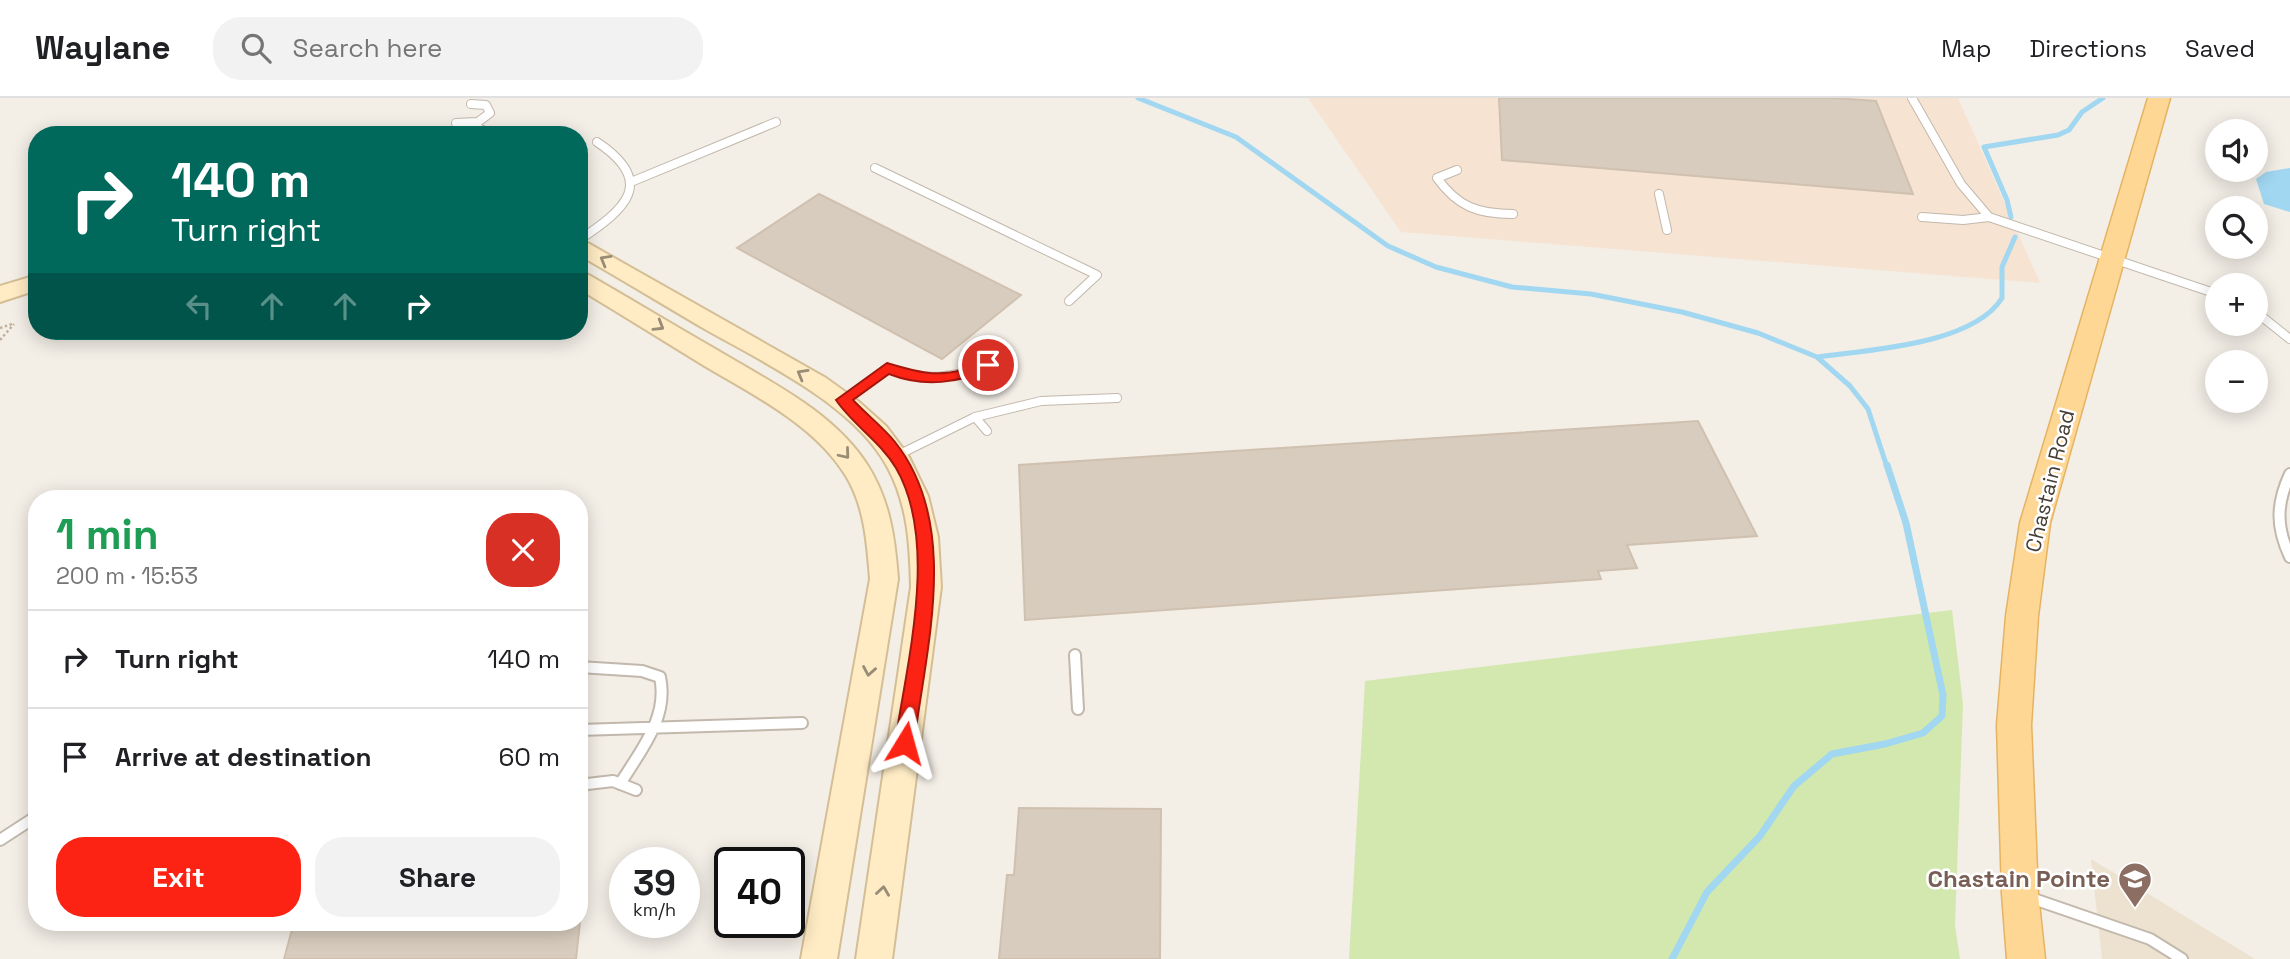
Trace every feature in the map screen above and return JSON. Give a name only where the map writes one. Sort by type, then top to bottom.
[{"type":"main road","name":"Chastain Road","points":[[2026,959],[2020,894],[2014,725],[2022,616],[2035,523],[2159,98]]},
{"type":"street","points":[[588,248],[843,400],[872,425],[896,456],[915,494],[927,552],[926,587],[874,959]]},
{"type":"street","points":[[588,284],[815,423],[854,464],[870,492],[879,517],[884,549],[884,579],[819,959]]},
{"type":"street","points":[[0,293],[28,285]]},
{"type":"street","points":[[0,314],[28,305]]},
{"type":"lane","points":[[1912,98],[1961,184],[1989,216]]},
{"type":"lane","points":[[456,123],[470,124],[486,118],[490,109],[486,105],[471,104]]},
{"type":"lane","points":[[631,181],[776,122]]},
{"type":"lane","points":[[588,236],[615,214],[626,199],[631,181],[629,167],[623,160],[597,142]]},
{"type":"lane","points":[[875,168],[1097,275],[1069,301]]},
{"type":"lane","points":[[1457,170],[1437,178],[1461,205],[1481,215],[1513,214]]},
{"type":"lane","points":[[1660,194],[1667,230]]},
{"type":"lane","points":[[1922,217],[1963,220],[1989,216],[2205,290]]},
{"type":"lane","points":[[2268,322],[2290,339]]},
{"type":"lane","points":[[843,400],[887,368],[908,376],[930,378],[960,376],[988,365]]},
{"type":"lane","points":[[896,456],[975,417],[1041,401],[1117,398]]},
{"type":"lane","points":[[975,417],[987,431]]},
{"type":"lane","points":[[2290,474],[2278,496],[2277,512],[2280,531],[2290,557]]},
{"type":"lane","points":[[1075,655],[1078,709]]},
{"type":"lane","points":[[588,668],[642,671],[660,677],[664,687],[661,708],[620,784]]},
{"type":"lane","points":[[588,730],[802,723]]},
{"type":"lane","points":[[588,784],[613,781],[636,790]]},
{"type":"lane","points":[[0,840],[28,822]]},
{"type":"lane","points":[[2020,894],[2150,939],[2182,959]]},
{"type":"path","points":[[0,328],[14,324],[0,340]]},
{"type":"shaded area","points":[[1308,98],[1958,98],[2040,283],[1401,232]]},
{"type":"shaded area","name":"Chastain Pointe","points":[[2091,859],[2255,959],[2102,959]]},
{"type":"green space","points":[[1952,610],[1963,704],[1955,925],[1960,959],[1349,959],[1365,681]]},
{"type":"water","points":[[2290,168],[2290,212],[2268,205],[2268,196],[2261,196],[2257,182],[2268,182],[2268,172]]},
{"type":"building","points":[[1499,98],[1834,98],[1876,101],[1913,194],[1502,160]]},
{"type":"building","points":[[819,194],[1021,295],[942,359],[737,248]]},
{"type":"building","points":[[1698,421],[1757,536],[1627,545],[1637,568],[1598,571],[1601,579],[1025,620],[1019,465]]},
{"type":"building","points":[[1019,808],[1161,809],[1160,959],[999,959],[1007,875],[1014,875]]},
{"type":"building","points":[[292,931],[579,931],[576,959],[284,959]]},
{"type":"waterway","points":[[1138,98],[1236,137],[1388,246],[1436,267],[1512,287],[1591,294],[1682,312],[1758,333],[1817,357]]},
{"type":"waterway","points":[[2011,217],[2007,200],[1984,147],[2058,135],[2069,130],[2082,112],[2103,98]]},
{"type":"waterway","points":[[1817,357],[1917,342],[1968,326],[1988,314],[2002,298],[2002,267],[2015,237]]},
{"type":"waterway","points":[[1817,357],[1850,386],[1868,409],[1887,467]]},
{"type":"waterway","points":[[1672,959],[1707,892],[1760,836],[1794,786],[1832,754],[1885,744],[1923,733],[1942,716],[1943,695],[1906,523],[1887,465]]},
{"type":"place","name":"Chastain Pointe","points":[[2135,909]]},
{"type":"route","points":[[905,743],[926,587],[927,552],[922,519],[905,470],[889,445],[872,425],[843,400],[887,368],[908,376],[930,378],[960,376],[988,365]]}]
